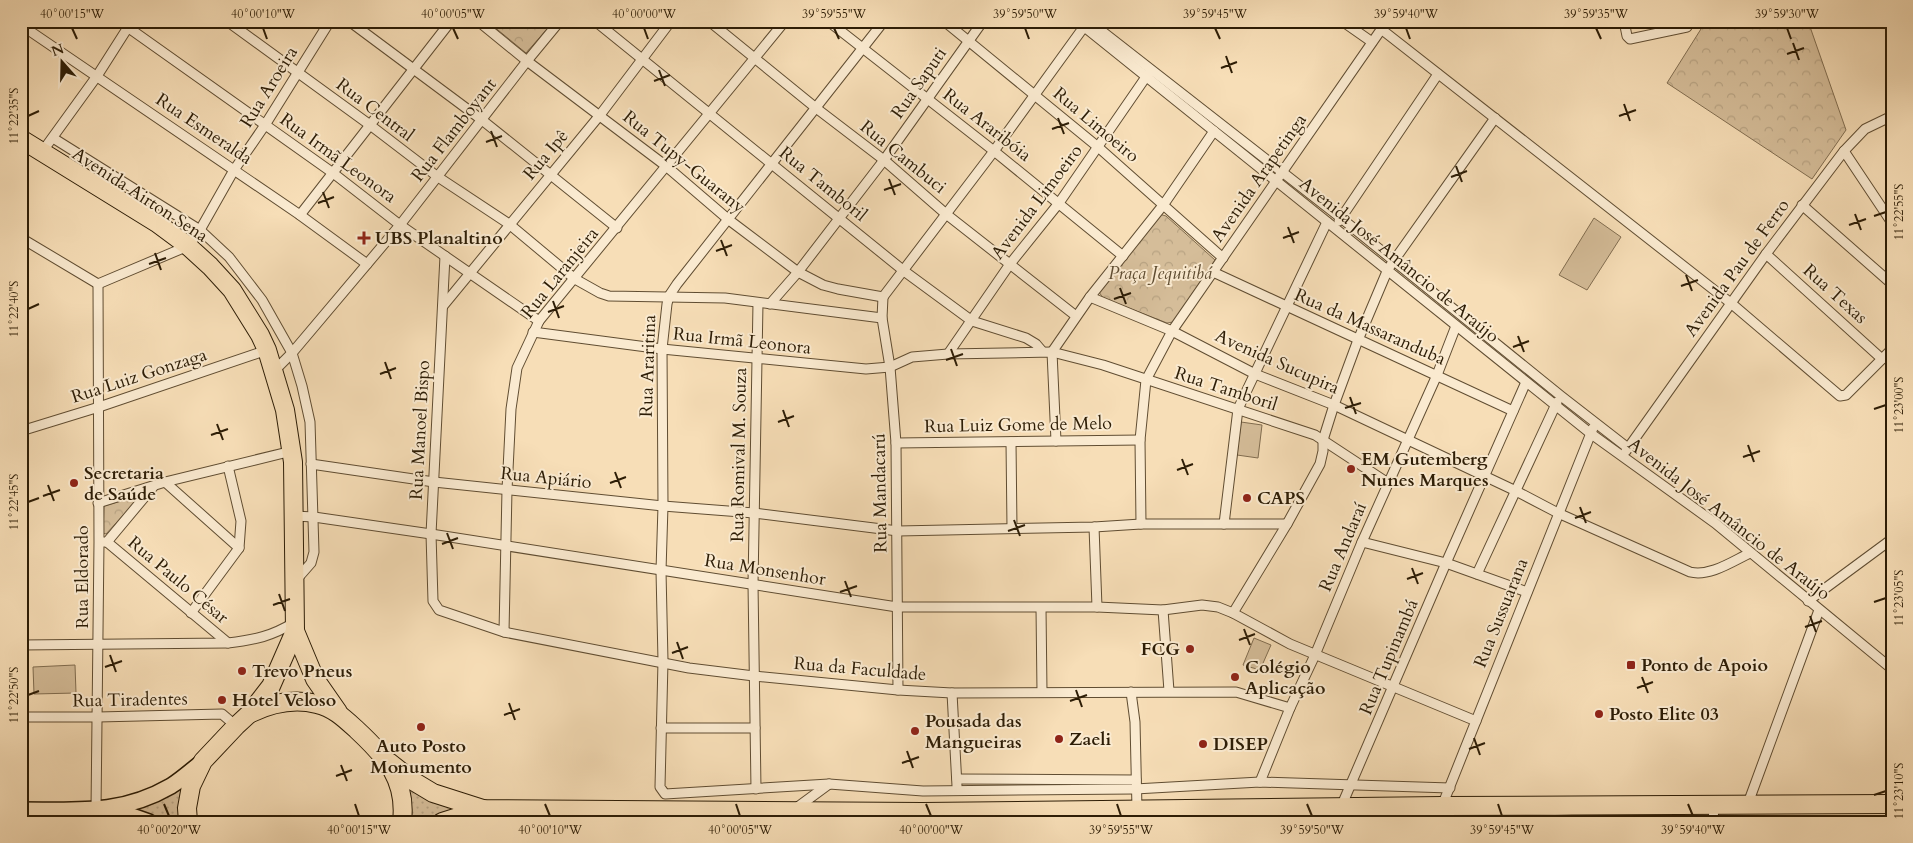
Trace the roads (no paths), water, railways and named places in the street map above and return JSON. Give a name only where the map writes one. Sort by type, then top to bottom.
[{"type":"highway","points":[[21,139],[47,145],[188,246],[232,290],[251,318],[267,350],[274,371],[286,410],[292,451],[295,627],[316,680],[338,712],[389,762],[413,781],[433,793],[483,809],[644,816],[793,810],[923,801],[1140,816],[1341,807],[1442,806],[1714,813],[1747,806],[1892,804]]},
{"type":"highway","points":[[188,822],[191,786],[203,761],[250,714],[275,679],[295,627]]},
{"type":"highway","points":[[250,714],[272,704],[298,701],[319,704],[338,712]]},
{"type":"highway","points":[[389,762],[401,791],[403,803],[402,822]]},
{"type":"highway","points":[[442,822],[483,809]]},
{"type":"main road","points":[[31,819],[96,812],[128,805],[150,797],[173,785],[203,761]]},
{"type":"main road","points":[[21,810],[96,812],[124,815],[149,822]]},
{"type":"street","name":"Rua Irmã Leonora","points":[[119,21],[130,25],[333,173],[400,225],[539,321]]},
{"type":"street","name":"Rua Central","points":[[227,21],[438,177],[509,224],[575,279],[600,293],[609,296],[718,297],[882,318]]},
{"type":"street","name":"Rua Aroeira","points":[[188,246],[200,230],[234,170],[265,125],[330,21]]},
{"type":"street","points":[[349,21],[415,68],[552,174],[617,228]]},
{"type":"street","points":[[300,215],[452,21]]},
{"type":"street","name":"Rua Tupy-Guarany","points":[[478,21],[527,61],[666,166],[729,220],[798,272],[823,285],[884,297]]},
{"type":"street","name":"Rua Flamboyant","points":[[274,371],[292,353],[400,225],[560,21]]},
{"type":"street","name":"Rua Tamboril","points":[[595,21],[904,271],[972,320],[1026,338],[1036,344],[1042,351]]},
{"type":"street","name":"Rua Ipê","points":[[443,306],[600,115],[671,21]]},
{"type":"street","name":"Rua Cambuci","points":[[709,21],[816,108],[884,160],[946,214],[1076,316]]},
{"type":"street","name":"Rua Laranjeira","points":[[504,632],[511,409],[517,368],[533,332],[539,321],[786,21]]},
{"type":"street","name":"Rua Araribóia","points":[[828,21],[994,151],[1123,256]]},
{"type":"street","name":"Rua Araritina","points":[[756,789],[665,794],[660,787],[663,661],[661,571],[663,506],[662,349],[666,304],[669,296],[884,21]]},
{"type":"street","name":"Rua Limoeiro","points":[[944,21],[1098,147],[1223,258]]},
{"type":"street","name":"Rua Saputi","points":[[770,304],[798,272],[884,160],[983,21]]},
{"type":"street","points":[[1342,21],[1372,42]]},
{"type":"street","points":[[1624,21],[1627,36],[1630,39],[1687,27]]},
{"type":"street","points":[[884,297],[994,151],[1084,23]]},
{"type":"street","name":"Avenida José Amâncio de Araújo","points":[[1084,23],[1149,73],[1214,131],[1276,182],[1526,382],[1590,432],[1626,452],[1892,669]]},
{"type":"street","name":"Rua Esmeralda","points":[[26,25],[300,215],[367,264]]},
{"type":"street","points":[[47,145],[97,76],[130,25]]},
{"type":"street","points":[[1384,25],[1438,74],[1732,304],[1840,396],[1846,395],[1892,349]]},
{"type":"street","name":"Avenida Arapetinga","points":[[1146,380],[1172,331],[1384,25]]},
{"type":"street","points":[[1149,73],[1394,260],[1451,308],[1596,423],[1626,452]]},
{"type":"street","name":"Avenida Limoeiro","points":[[948,354],[1010,264],[1059,203],[1149,73]]},
{"type":"street","points":[[1334,228],[1438,74]]},
{"type":"street","name":"Avenida Pau de Ferro","points":[[1626,452],[1766,254],[1844,151],[1865,128],[1892,116]]},
{"type":"street","points":[[1233,613],[1287,524],[1320,464],[1323,440],[1334,405],[1358,340],[1388,270],[1495,118]]},
{"type":"street","points":[[1056,441],[1052,352],[1090,297],[1164,204],[1214,131]]},
{"type":"street","name":"Avenida Airton Sena","points":[[47,145],[200,230],[229,257],[254,289],[274,320],[292,353],[310,422],[314,552],[311,563],[294,582]]},
{"type":"street","points":[[1844,151],[1892,223]]},
{"type":"street","points":[[1802,205],[1892,284]]},
{"type":"street","points":[[1224,524],[1238,409],[1327,222]]},
{"type":"street","points":[[21,238],[98,284],[188,246]]},
{"type":"street","name":"Rua Texas","points":[[1766,254],[1882,359]]},
{"type":"street","name":"Rua Manoel Bispo","points":[[434,605],[431,534],[445,256]]},
{"type":"street","name":"Rua da Massaranduba","points":[[1213,272],[1514,411]]},
{"type":"street","name":"Rua Eldorado","points":[[96,812],[98,646],[103,542],[98,503],[98,284]]},
{"type":"street","name":"Rua Mandacarú","points":[[884,297],[882,318],[890,367],[896,443],[898,690]]},
{"type":"street","name":"Avenida Sucupira","points":[[1090,297],[1172,331],[1255,374],[1334,405],[1485,476],[1558,513],[1695,573],[1715,569],[1750,553]]},
{"type":"street","name":"Rua Romival M. Souza","points":[[756,789],[753,584],[758,303]]},
{"type":"street","points":[[1445,317],[1451,308]]},
{"type":"street","name":"Rua Andaraí","points":[[1260,782],[1290,708],[1408,441],[1456,326]]},
{"type":"street","name":"Rua Irmã Leonora","points":[[533,332],[757,359],[866,369],[890,367]]},
{"type":"street","name":"Rua Luiz Gonzaga","points":[[21,431],[99,407],[267,350]]},
{"type":"street","name":"Rua Tamboril","points":[[890,367],[912,357],[948,354],[1052,352],[1103,365],[1307,432],[1323,440],[1388,483]]},
{"type":"street","points":[[1141,524],[1140,440],[1146,380]]},
{"type":"street","name":"Rua Tupinambá","points":[[1341,807],[1526,382]]},
{"type":"street","points":[[1478,574],[1555,405],[1561,396]]},
{"type":"street","name":"Rua Sussuarana","points":[[1442,806],[1590,432],[1596,423]]},
{"type":"street","name":"Rua Luiz Gome de Melo","points":[[896,443],[1140,440]]},
{"type":"street","points":[[1011,442],[1012,528]]},
{"type":"street","points":[[98,503],[165,482],[292,451]]},
{"type":"street","name":"Rua Apiário","points":[[311,464],[434,482],[663,506],[754,513],[898,531],[1094,527],[1141,524],[1287,524]]},
{"type":"street","points":[[191,613],[238,548],[241,521],[228,466]]},
{"type":"street","points":[[165,482],[238,548]]},
{"type":"street","points":[[103,542],[153,487]]},
{"type":"street","name":"Rua Monsenhor","points":[[294,516],[314,517],[431,534],[897,607],[1097,607],[1163,610],[1202,605],[1218,607],[1233,613],[1290,644],[1476,721]]},
{"type":"street","points":[[1094,527],[1097,607]]},
{"type":"street","points":[[1808,601],[1892,539]]},
{"type":"street","name":"Rua Paulo César","points":[[103,542],[228,643]]},
{"type":"street","points":[[1362,542],[1446,563],[1527,592]]},
{"type":"street","name":"Rua da Faculdade","points":[[434,605],[439,610],[504,632],[663,661],[689,668],[754,676],[898,690],[952,693],[1236,692],[1290,708]]},
{"type":"street","points":[[1041,608],[1042,692]]},
{"type":"street","points":[[1163,610],[1169,691]]},
{"type":"street","points":[[1747,806],[1819,610]]},
{"type":"street","points":[[21,645],[98,646],[228,643],[257,640],[295,627]]},
{"type":"street","points":[[1101,822],[1140,816],[1136,784],[1135,722],[1131,692]]},
{"type":"street","points":[[952,693],[957,791]]},
{"type":"street","name":"Rua Tiradentes","points":[[21,717],[222,714],[236,726]]},
{"type":"street","points":[[661,728],[755,728]]},
{"type":"street","points":[[956,780],[1136,784]]},
{"type":"street","points":[[756,789],[829,784],[923,801],[957,791],[1136,784],[1260,782],[1450,788]]},
{"type":"street","points":[[793,810],[829,784]]},
{"type":"street","points":[[1386,822],[1555,819],[1657,822]]},
{"type":"place","name":"UBS Planaltino","points":[[364,238]]},
{"type":"place","name":"EM Gutemberg Nunes Marques","points":[[1351,469]]},
{"type":"place","name":"Secretaria de Saúde","points":[[74,483]]},
{"type":"place","name":"CAPS","points":[[1247,498]]},
{"type":"place","name":"FCG","points":[[1190,649]]},
{"type":"place","name":"Ponto de Apoio","points":[[1631,665]]},
{"type":"place","name":"Trevo Pneus","points":[[242,671]]},
{"type":"place","name":"Colégio Aplicação","points":[[1235,677]]},
{"type":"place","name":"Hotel Veloso","points":[[222,700]]},
{"type":"place","name":"Posto Elite 03","points":[[1599,714]]},
{"type":"place","name":"Auto Posto Monumento","points":[[421,727]]},
{"type":"place","name":"Pousada das Mangueiras","points":[[915,731]]},
{"type":"place","name":"Zaeli","points":[[1059,739]]},
{"type":"place","name":"DISEP","points":[[1203,744]]},
{"type":"park label","name":"Praça Jequitibá","points":[[1160,273]]}]
